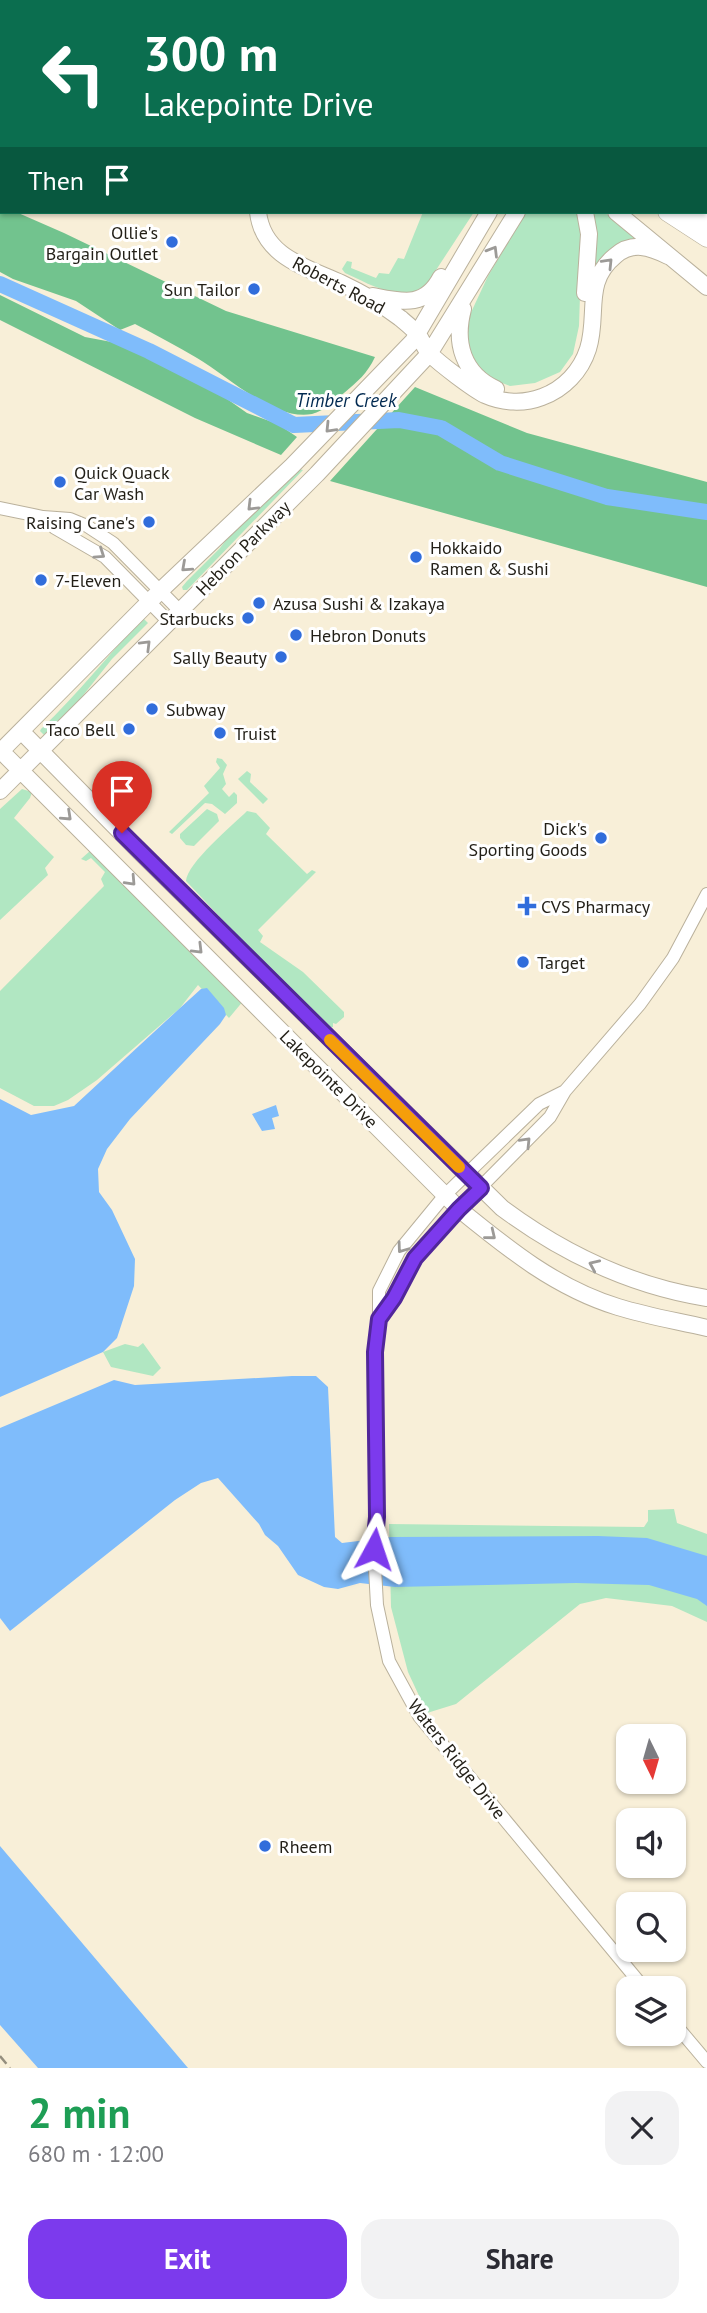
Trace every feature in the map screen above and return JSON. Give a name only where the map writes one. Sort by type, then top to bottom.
[{"type":"highway","points":[[670,214],[707,238]]},
{"type":"main road","name":"Roberts Road","points":[[258,214],[264,236],[283,255],[300,267],[342,283],[398,317],[418,335],[429,354]]},
{"type":"main road","name":"Hebron Parkway","points":[[0,791],[317,474],[429,354],[516,214]]},
{"type":"main road","points":[[469,291],[458,335],[461,351],[473,373],[494,388],[510,393],[528,393],[553,383],[573,363],[580,343],[589,234],[585,214]]},
{"type":"main road","points":[[618,214],[707,287]]},
{"type":"main road","points":[[359,293],[410,302],[424,297],[435,289],[470,230],[487,216]]},
{"type":"main road","name":"Hebron Parkway","points":[[0,752],[155,596],[292,466],[395,362],[418,335],[487,216]]},
{"type":"main road","points":[[429,354],[475,390],[492,398],[520,401],[548,394],[566,383],[584,359],[591,340],[596,278],[606,263],[620,252],[633,247],[647,246],[668,256]]},
{"type":"main road","name":"Lakepointe Drive","points":[[21,731],[140,852],[502,1208],[559,1248],[614,1274],[707,1298]]},
{"type":"main road","name":"Lakepointe Drive","points":[[0,752],[92,840],[459,1209],[520,1259],[570,1288],[616,1307],[707,1328]]},
{"type":"main road","points":[[312,1062],[331,1040]]},
{"type":"main road","points":[[650,1315],[659,1287]]},
{"type":"street","points":[[0,508],[43,517],[70,519],[113,542],[174,617]]},
{"type":"street","name":"Waters Ridge Drive","points":[[379,1319],[394,1298],[415,1258],[459,1209],[550,1117],[565,1091],[640,1004],[673,958],[707,894]]},
{"type":"street","name":"Waters Ridge Drive","points":[[565,1091],[539,1104],[445,1195],[398,1251],[379,1291],[375,1352],[377,1517],[374,1549],[377,1605],[389,1661],[419,1716],[634,1976]]},
{"type":"street","points":[[686,2037],[707,2062]]},
{"type":"green space","points":[[0,214],[21,214],[226,311],[375,357],[362,377],[325,408],[312,414],[282,411],[252,395],[197,358],[135,324],[120,330],[76,301],[0,272]]},
{"type":"green space","points":[[422,214],[473,214],[423,290],[391,292],[345,273],[342,269],[347,261],[352,262],[351,268],[376,278],[379,273],[389,274],[398,258],[404,259]]},
{"type":"green space","points":[[525,214],[577,214],[582,235],[579,326],[573,354],[560,372],[535,383],[510,386],[489,378],[475,368],[466,346],[467,321],[488,276]]},
{"type":"green space","points":[[588,214],[607,214],[639,239],[595,275]]},
{"type":"green space","points":[[0,295],[85,337],[117,343],[153,358],[220,394],[247,413],[278,424],[297,437],[281,455],[195,418],[0,320]]},
{"type":"green space","points":[[415,387],[527,433],[707,482],[707,587],[330,481]]},
{"type":"green space","points":[[296,468],[303,470],[187,590],[183,590],[182,587],[187,581],[220,548],[236,527]]},
{"type":"green space","points":[[143,618],[148,623],[44,735],[41,729]]},
{"type":"green space","points":[[217,758],[227,765],[223,774],[226,784],[222,789],[229,797],[234,792],[237,795],[237,803],[225,814],[212,804],[205,803],[172,834],[169,832],[209,793],[204,786],[220,768],[216,762]]},
{"type":"green space","points":[[247,771],[251,774],[250,782],[268,799],[263,804],[238,779]]},
{"type":"green space","points":[[22,789],[32,792],[14,818],[54,857],[45,868],[48,875],[0,920],[0,809]]},
{"type":"green space","points":[[207,809],[217,814],[219,821],[194,846],[186,845],[180,834]]},
{"type":"green space","points":[[247,811],[256,813],[270,828],[266,834],[307,874],[312,870],[316,872],[258,930],[263,936],[260,942],[303,972],[344,1012],[344,1017],[336,1024],[333,1023],[333,1027],[329,1028],[283,984],[186,881],[194,864]]},
{"type":"green space","points":[[90,851],[244,1000],[229,1018],[198,985],[180,1008],[97,1080],[68,1100],[54,1106],[34,1106],[0,1088],[0,991],[104,886],[101,879],[105,872],[91,858],[86,861],[81,859]]},
{"type":"green space","points":[[143,1343],[161,1368],[153,1376],[111,1367],[103,1352],[125,1344],[138,1347]]},
{"type":"green space","points":[[674,1509],[677,1523],[707,1534],[707,1622],[672,1606],[606,1598],[580,1604],[456,1704],[427,1713],[408,1672],[391,1607],[389,1524],[644,1527],[648,1521],[648,1510]]},
{"type":"water","points":[[207,988],[224,1008],[226,1015],[130,1119],[107,1149],[98,1169],[99,1192],[112,1210],[135,1259],[134,1286],[117,1338],[103,1352],[0,1397],[0,1099],[31,1115],[74,1106],[201,989]]},
{"type":"water","points":[[276,1105],[279,1116],[272,1118],[275,1129],[262,1131],[252,1114]]},
{"type":"water","points":[[316,1376],[328,1387],[335,1537],[342,1543],[391,1537],[647,1538],[707,1556],[707,1606],[697,1599],[649,1585],[576,1583],[395,1587],[360,1583],[338,1589],[324,1587],[298,1575],[278,1546],[265,1535],[259,1524],[218,1478],[201,1483],[175,1500],[10,1631],[0,1618],[0,1428],[114,1380],[135,1385]]},
{"type":"water","points":[[0,1846],[188,2068],[38,2068],[0,2025]]},
{"type":"waterway","name":"Timber Creek","points":[[0,284],[149,351],[294,425],[399,420],[441,428],[500,463],[607,497],[707,512]]},
{"type":"railway","points":[[0,2056],[10,2068]]},
{"type":"slow traffic","points":[[330,1040],[459,1167]]},
{"type":"place","name":"Ollie's Bargain Outlet","points":[[172,242]]},
{"type":"place","name":"Sun Tailor","points":[[254,289]]},
{"type":"place","name":"Quick Quack Car Wash","points":[[60,482]]},
{"type":"place","name":"Raising Cane's","points":[[149,522]]},
{"type":"place","name":"Hokkaido Ramen & Sushi","points":[[416,557]]},
{"type":"place","name":"7-Eleven","points":[[41,580]]},
{"type":"place","name":"Azusa Sushi & Izakaya","points":[[259,603]]},
{"type":"place","name":"Starbucks","points":[[248,618]]},
{"type":"place","name":"Hebron Donuts","points":[[296,635]]},
{"type":"place","name":"Sally Beauty","points":[[281,657]]},
{"type":"place","name":"Subway","points":[[152,709]]},
{"type":"place","name":"Taco Bell","points":[[129,729]]},
{"type":"place","name":"Truist","points":[[220,733]]},
{"type":"place","name":"Dick's Sporting Goods","points":[[601,838]]},
{"type":"place","name":"CVS Pharmacy","points":[[527,906]]},
{"type":"place","name":"Target","points":[[523,962]]},
{"type":"place","name":"Rheem","points":[[265,1846]]},
{"type":"route","points":[[122,833],[481,1188],[415,1258],[394,1298],[379,1319],[375,1352],[377,1517],[374,1549]]}]
